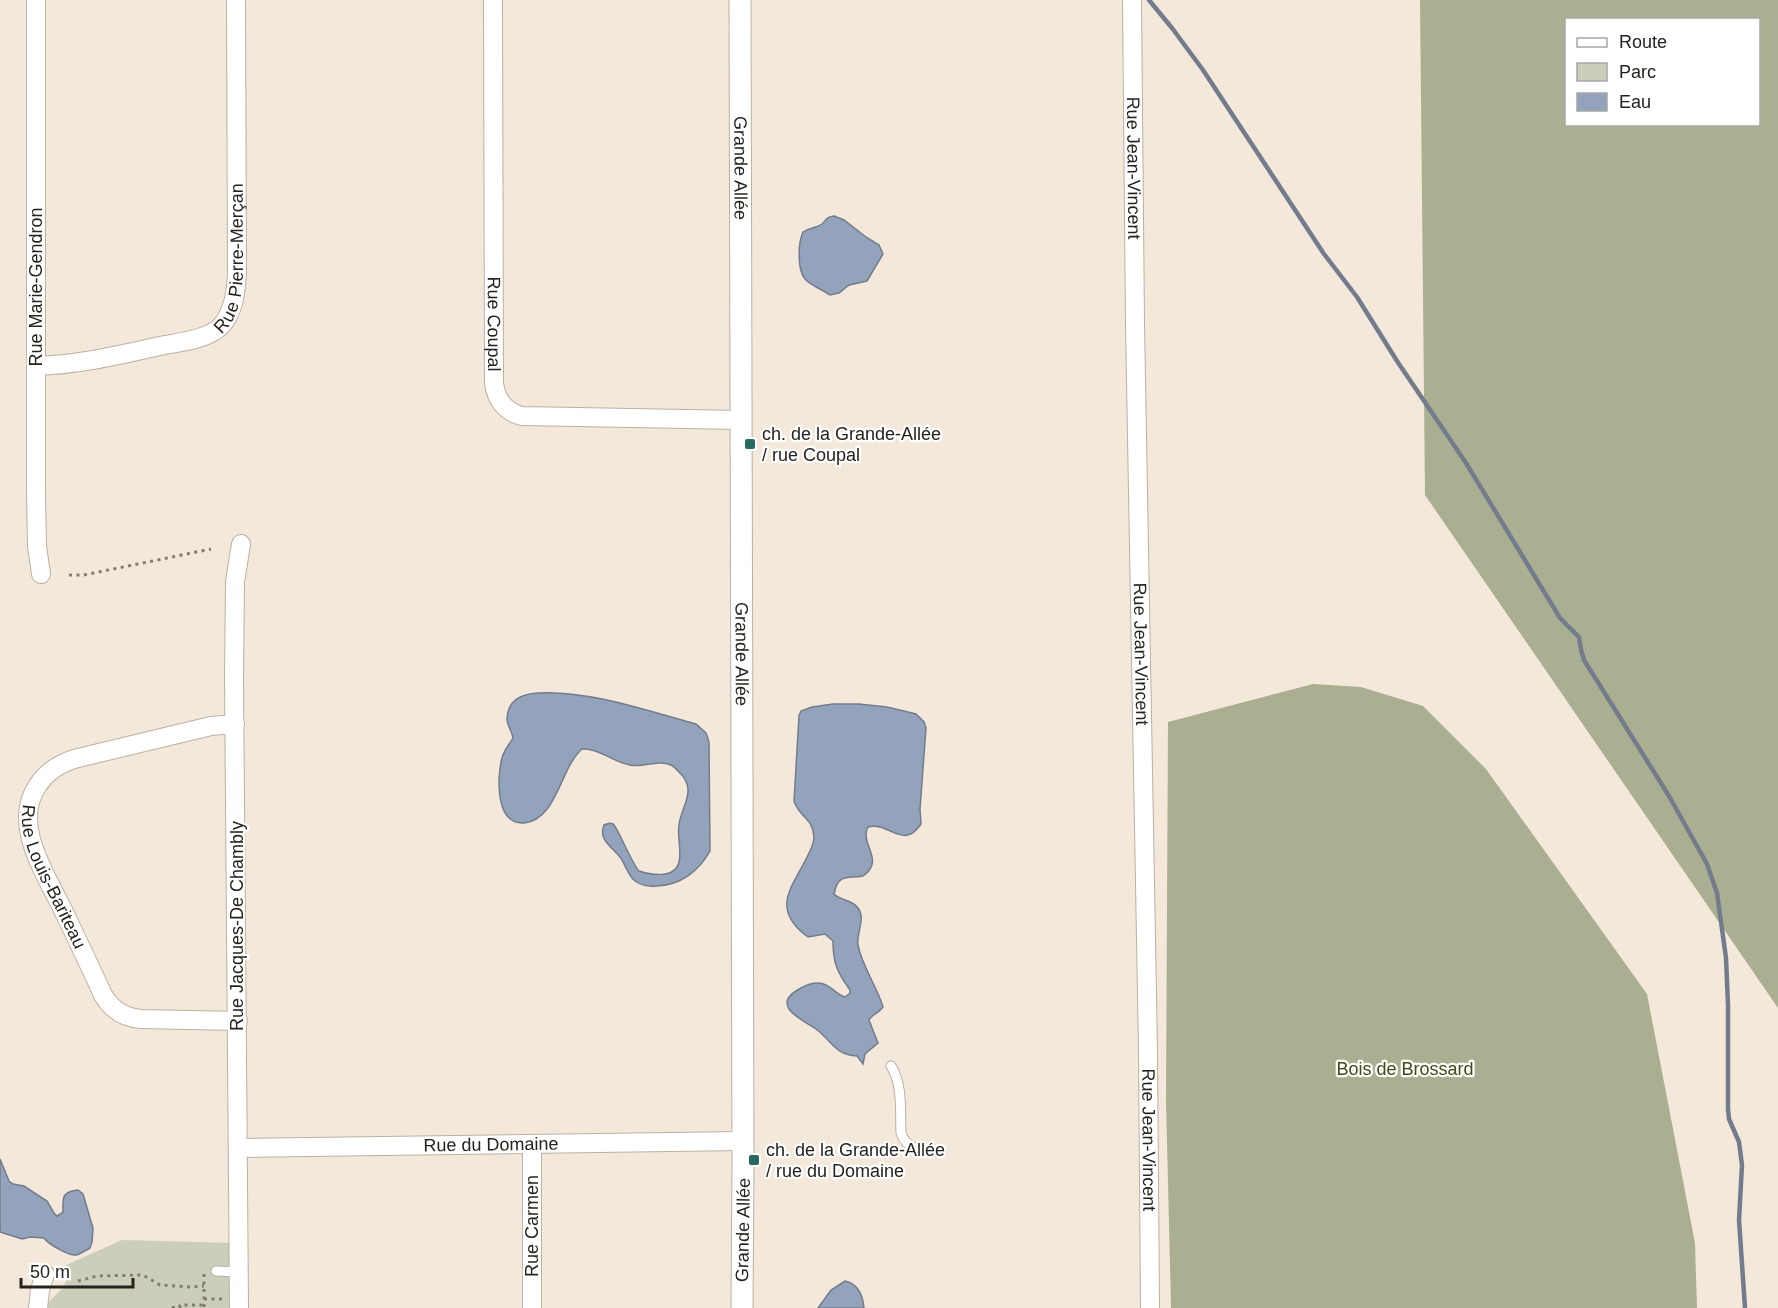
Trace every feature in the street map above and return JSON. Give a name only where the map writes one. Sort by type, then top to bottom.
[{"type":"street","name":"Rue Marie-Gendron","points":[[36,0],[36,535],[41,574]]},
{"type":"street","name":"Rue Pierre-Merçan","points":[[36,366],[86,362],[198,337],[216,330],[228,316],[236,292],[237,273],[236,0]]},
{"type":"street","name":"Rue Coupal","points":[[493,0],[494,383],[498,398],[508,410],[522,416],[741,420]]},
{"type":"street","name":"Grande Allée","points":[[740,0],[742,1308]]},
{"type":"street","name":"Rue Jean-Vincent","points":[[1132,0],[1150,1308]]},
{"type":"street","name":"Rue Jacques-De Chambly","points":[[236,1303],[239,1272],[239,1148],[235,582],[241,544]]},
{"type":"street","name":"Rue Louis-Bariteau","points":[[235,724],[211,726],[61,764],[48,772],[34,789],[29,804],[28,820],[38,859],[103,995],[114,1009],[129,1018],[238,1021]]},
{"type":"street","name":"Rue du Domaine","points":[[239,1148],[743,1141]]},
{"type":"street","name":"Rue Carmen","points":[[531,1145],[532,1308]]},
{"type":"street","points":[[38,1308],[45,1274]]},
{"type":"lane","points":[[891,1066],[898,1084],[903,1139],[914,1148],[941,1152]]},
{"type":"lane","points":[[216,1271],[239,1272]]},
{"type":"path","points":[[69,575],[84,575],[211,549]]},
{"type":"path","points":[[172,1308],[204,1306],[204,1269]]},
{"type":"path","points":[[78,1281],[97,1276],[144,1275],[160,1285],[204,1286]]},
{"type":"path","points":[[204,1299],[236,1303]]},
{"type":"green space","points":[[1420,0],[1778,0],[1778,1008],[1425,495]]},
{"type":"green space","name":"Bois de Brossard","points":[[1313,684],[1361,687],[1423,706],[1486,769],[1647,994],[1695,1243],[1697,1308],[1171,1308],[1166,1100],[1168,722]]},
{"type":"green space","points":[[122,1240],[233,1243],[232,1308],[45,1308],[64,1285],[66,1274],[64,1266]]},
{"type":"water","points":[[834,216],[844,220],[879,245],[883,254],[867,281],[849,285],[839,293],[830,295],[810,283],[802,275],[799,249],[803,232]]},
{"type":"water","points":[[538,693],[577,695],[618,702],[696,724],[706,733],[709,742],[710,851],[695,871],[681,880],[666,885],[640,884],[632,878],[620,857],[604,839],[604,825],[613,824],[639,871],[662,874],[673,871],[677,867],[680,858],[679,825],[688,787],[681,774],[666,763],[630,765],[588,749],[582,749],[568,768],[544,813],[535,820],[524,823],[515,822],[508,816],[500,798],[499,776],[502,758],[513,738],[507,721],[508,712],[513,702],[521,696]]},
{"type":"water","points":[[833,704],[887,707],[916,714],[924,722],[926,728],[921,824],[908,835],[876,826],[868,827],[866,833],[872,858],[869,870],[863,876],[841,880],[834,894],[853,903],[860,912],[858,945],[883,1007],[869,1020],[878,1043],[865,1054],[863,1064],[857,1056],[838,1050],[816,1029],[798,1018],[788,1008],[787,1003],[789,997],[796,991],[814,983],[822,983],[845,997],[850,993],[837,967],[833,941],[825,934],[808,937],[789,916],[787,907],[791,887],[814,840],[809,821],[799,811],[794,801],[799,716],[801,711],[812,707]]},
{"type":"water","points":[[0,1159],[9,1181],[24,1186],[47,1201],[57,1216],[63,1212],[63,1199],[68,1192],[78,1190],[83,1194],[93,1228],[90,1248],[73,1255],[59,1249],[44,1238],[22,1239],[0,1232]]},
{"type":"water","points":[[845,1281],[859,1291],[864,1308],[818,1308],[831,1290]]},
{"type":"waterway","points":[[1149,0],[1203,70],[1324,254],[1357,297],[1466,463],[1560,618],[1579,637],[1584,660],[1669,796],[1707,864],[1717,893],[1726,958],[1728,1109],[1729,1119],[1739,1142],[1742,1165],[1739,1220],[1745,1308]]},
{"type":"place","name":"ch. de la Grande-Allée / rue Coupal","points":[[750,444]]},
{"type":"place","name":"ch. de la Grande-Allée / rue du Domaine","points":[[754,1160]]}]
